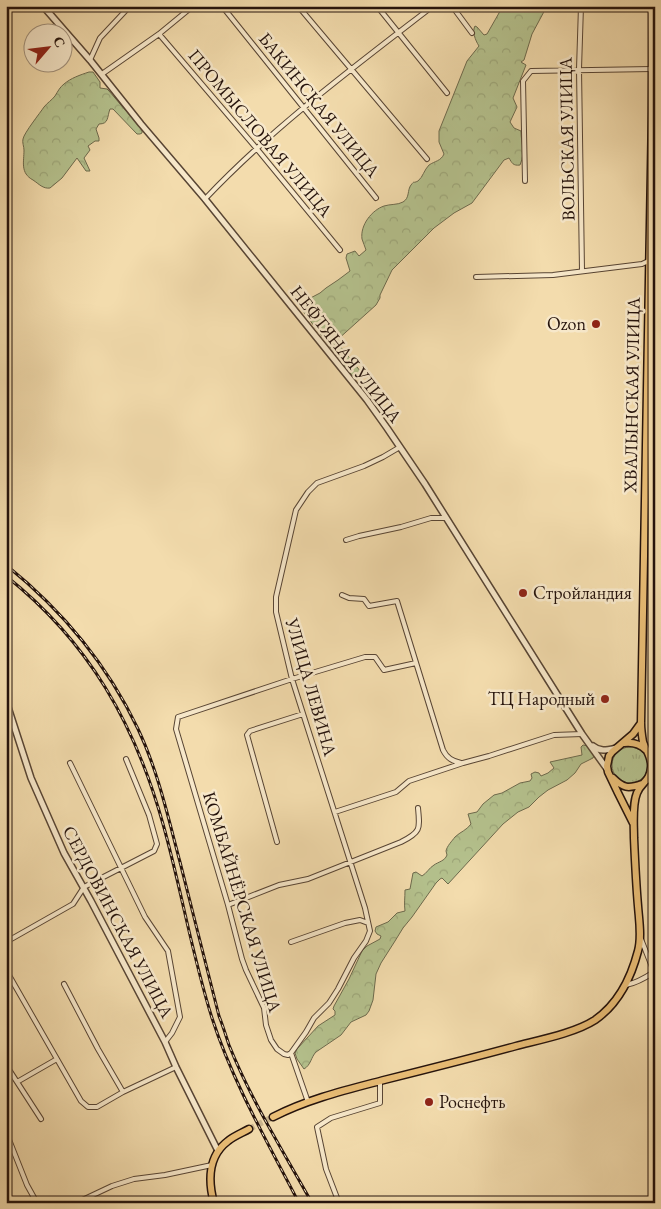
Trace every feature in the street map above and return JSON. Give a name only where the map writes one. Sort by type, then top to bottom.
[{"type":"main road","name":"ХВАЛЫНСКАЯ УЛИЦА","points":[[650,753],[643,740],[641,723],[652,259],[653,6]]},
{"type":"main road","points":[[634,824],[607,766],[609,756],[633,734],[641,723]]},
{"type":"main road","points":[[273,1117],[286,1110],[345,1090],[486,1054],[577,1028],[588,1024],[613,1004],[626,985],[634,967],[639,948],[634,824],[636,795],[646,781],[651,768],[650,753],[644,747],[631,742],[624,743]]},
{"type":"main road","points":[[610,774],[620,785],[627,787],[635,786],[655,776]]},
{"type":"main road","points":[[214,1203],[210,1179],[212,1165],[218,1151],[227,1142],[249,1129]]},
{"type":"street","name":"НЕФТЯНАЯ УЛИЦА","points":[[43,6],[205,199],[367,400],[400,447],[582,734],[610,774]]},
{"type":"street","points":[[90,60],[100,38],[130,6]]},
{"type":"street","points":[[102,74],[159,34],[193,6]]},
{"type":"street","name":"БАКИНСКАЯ УЛИЦА","points":[[222,6],[376,198]]},
{"type":"street","points":[[298,6],[427,159]]},
{"type":"street","points":[[377,6],[447,93]]},
{"type":"street","points":[[205,199],[228,175],[303,108],[433,6]]},
{"type":"street","points":[[452,6],[472,33]]},
{"type":"street","name":"ВОЛЬСКАЯ УЛИЦА","points":[[581,6],[579,70],[582,271]]},
{"type":"street","name":"ПРОМЫСЛОВАЯ УЛИЦА","points":[[159,34],[340,250]]},
{"type":"street","points":[[579,70],[652,69]]},
{"type":"street","name":"ВОЛЬСКАЯ УЛИЦА","points":[[525,181],[523,81],[531,71],[579,70]]},
{"type":"street","points":[[476,277],[553,275],[642,264],[652,259]]},
{"type":"street","name":"УЛИЦА ЛЕВИНА","points":[[290,1053],[314,1018],[338,989],[370,931],[365,908],[292,679],[276,612],[276,597],[296,510],[308,492],[317,483],[364,466],[400,447]]},
{"type":"street","points":[[346,540],[431,518],[446,518]]},
{"type":"street","points":[[342,595],[349,598],[364,599],[369,606],[397,601],[446,755],[453,762],[463,763]]},
{"type":"street","points":[[292,679],[364,657],[375,658],[384,670],[416,663]]},
{"type":"street","name":"КОМБАЙНЁРСКАЯ УЛИЦА","points":[[290,1053],[288,1055],[284,1054],[277,1049],[271,1040],[266,1025],[264,1008],[244,964],[176,729],[178,717],[292,679]]},
{"type":"street","name":"СЕРДОВИНСКАЯ УЛИЦА","points":[[6,701],[9,719],[31,778],[64,852],[165,1042],[218,1151]]},
{"type":"street","points":[[277,842],[247,735],[250,732],[303,714]]},
{"type":"street","points":[[335,812],[396,792],[409,781],[463,763],[554,735],[582,734]]},
{"type":"street","points":[[590,745],[597,750],[616,748]]},
{"type":"street","points":[[6,942],[73,904],[84,887],[154,852],[157,844],[149,815],[126,759]]},
{"type":"street","points":[[70,763],[145,917],[168,951],[180,1017],[165,1042]]},
{"type":"street","points":[[228,905],[279,885],[308,879],[414,836],[420,825],[418,808]]},
{"type":"street","points":[[291,942],[345,923],[360,920],[368,923]]},
{"type":"street","points":[[626,985],[643,980],[654,972],[639,935]]},
{"type":"street","points":[[6,970],[81,1101],[88,1107],[97,1107],[176,1067]]},
{"type":"street","points":[[64,984],[98,1049],[124,1092]]},
{"type":"street","points":[[290,1053],[308,1102]]},
{"type":"street","points":[[17,1082],[56,1059]]},
{"type":"street","points":[[6,1065],[41,1118]]},
{"type":"street","points":[[339,1203],[326,1169],[317,1127],[331,1118],[380,1104],[380,1081]]},
{"type":"street","points":[[6,1132],[27,1185],[37,1203]]},
{"type":"street","points":[[76,1203],[112,1186],[134,1179],[164,1176],[212,1165]]},
{"type":"green space","points":[[503,6],[547,6],[532,34],[524,60],[521,62],[526,65],[513,98],[517,107],[510,122],[514,128],[521,131],[523,151],[520,165],[514,165],[509,158],[504,160],[472,203],[454,213],[434,228],[392,270],[376,305],[336,341],[361,372],[352,376],[299,306],[350,271],[346,258],[347,254],[355,251],[359,256],[366,250],[362,234],[365,223],[371,215],[386,205],[401,203],[405,200],[413,182],[418,181],[429,165],[440,160],[443,156],[444,154],[439,142],[439,131],[467,61],[479,46],[474,36],[474,28],[475,26],[484,35],[487,34]]},
{"type":"green space","points":[[93,72],[100,82],[100,88],[109,91],[139,126],[142,133],[137,134],[113,109],[110,109],[105,123],[99,124],[96,129],[99,141],[95,141],[88,146],[90,150],[84,158],[90,171],[86,171],[77,158],[62,178],[50,188],[43,187],[24,171],[24,136],[44,107],[63,85],[73,78]]},
{"type":"green space","points":[[583,745],[588,746],[594,756],[593,758],[581,764],[567,780],[548,790],[529,807],[518,812],[503,824],[448,884],[442,878],[436,883],[403,928],[381,963],[376,974],[373,1000],[369,1011],[366,1015],[351,1022],[341,1035],[316,1052],[304,1069],[297,1059],[295,1053],[297,1049],[318,1026],[335,1015],[334,1006],[362,951],[380,939],[381,936],[375,931],[376,927],[388,922],[397,913],[405,911],[405,890],[410,889],[413,873],[416,872],[422,876],[432,866],[445,859],[446,851],[455,837],[471,824],[468,814],[477,812],[494,795],[502,793],[520,783],[530,781],[532,778],[531,774],[535,772],[541,776],[548,773],[554,768],[550,762],[582,755],[581,747]]},
{"type":"green space","points":[[630,747],[643,752],[648,765],[643,778],[630,783],[617,778],[612,765],[617,752]]},
{"type":"tunnel","points":[[249,1129],[273,1117]]},
{"type":"railway","points":[[6,565],[46,600],[81,640],[112,682],[138,729],[162,794],[219,1016],[229,1045],[257,1105],[312,1203]]},
{"type":"railway","points":[[6,576],[62,629],[85,657],[123,719],[152,787],[163,824],[198,970],[220,1042],[252,1112],[299,1203]]},
{"type":"place","name":"Ozon","points":[[596,324]]},
{"type":"place","name":"Стройландия","points":[[523,593]]},
{"type":"place","name":"ТЦ Народный","points":[[605,699]]},
{"type":"place","name":"Роснефть","points":[[429,1102]]}]
